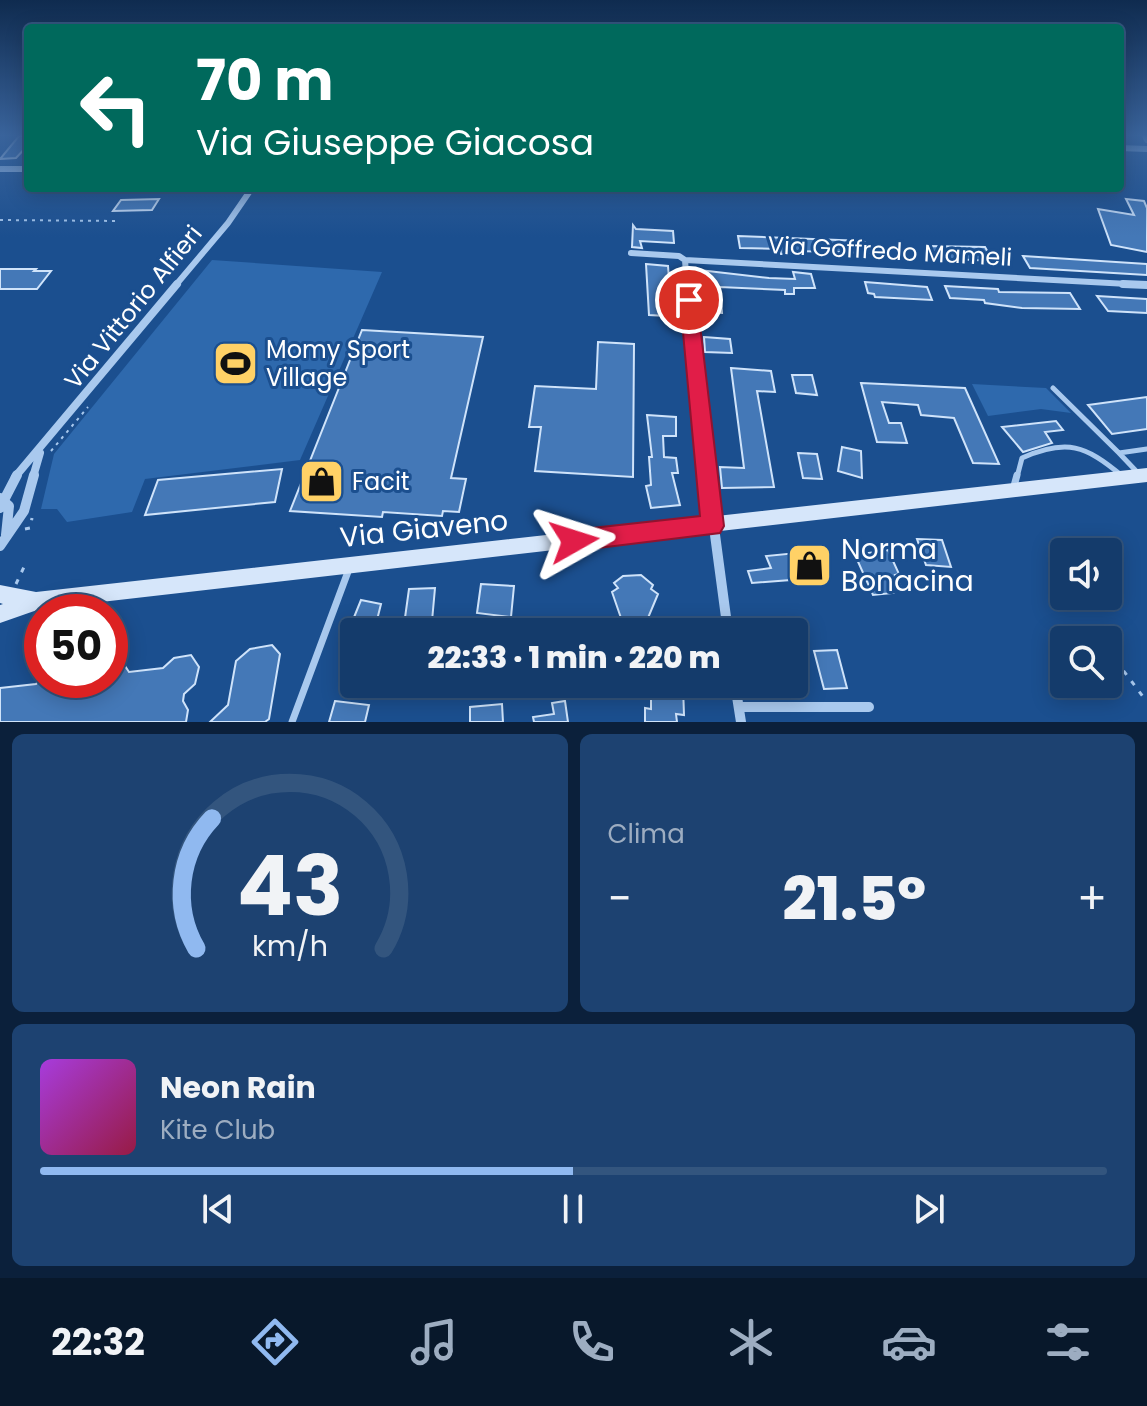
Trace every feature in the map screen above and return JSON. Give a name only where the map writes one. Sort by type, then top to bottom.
[{"type":"main road","name":"Via Giaveno","points":[[93,594],[1138,477]]},
{"type":"main road","name":"Via Giaveno","points":[[0,594],[24,598]]},
{"type":"main road","name":"Via Giaveno","points":[[0,614],[24,606]]},
{"type":"street","name":"Via Vittorio Alfieri","points":[[3,541],[9,506],[1,502],[16,476],[44,453],[228,223],[249,192]]},
{"type":"street","name":"Via Goffredo Mameli","points":[[631,253],[679,256],[685,260],[1147,285]]},
{"type":"street","points":[[685,260],[712,526],[726,618]]},
{"type":"street","name":"Via Vittorio Alfieri","points":[[3,541],[24,511],[44,453]]},
{"type":"street","points":[[737,698],[741,722]]},
{"type":"street","points":[[739,707],[869,707]]},
{"type":"lane","points":[[1053,388],[1119,453],[1138,477]]},
{"type":"lane","points":[[1119,453],[1147,449]]},
{"type":"lane","points":[[1013,491],[1022,458],[1047,450],[1091,451],[1138,477]]},
{"type":"lane","points":[[292,722],[350,565]]},
{"type":"path","points":[[0,220],[119,221]]},
{"type":"path","points":[[44,453],[94,399]]},
{"type":"path","points":[[20,531],[30,528],[34,518],[27,518]]},
{"type":"path","points":[[1122,669],[1147,702]]},
{"type":"shaded area","name":"Momy Sport Village","points":[[212,260],[382,272],[300,460],[145,479],[132,512],[67,522],[57,509],[41,509],[54,454]]},
{"type":"shaded area","points":[[972,384],[1046,388],[1071,413],[1041,409],[988,416]]},
{"type":"building","points":[[159,199],[152,210],[113,211],[121,200]]},
{"type":"building","points":[[1126,199],[1144,201],[1147,208],[1147,252],[1111,245],[1098,209],[1134,215]]},
{"type":"building","points":[[633,225],[636,229],[673,231],[674,243],[640,241],[642,248],[632,247]]},
{"type":"building","points":[[738,236],[864,241],[868,253],[797,251],[798,254],[781,254],[780,249],[740,248]]},
{"type":"building","points":[[928,246],[985,247],[993,261],[933,258]]},
{"type":"building","points":[[1023,256],[1147,264],[1147,275],[1030,268]]},
{"type":"building","points":[[646,264],[668,266],[669,279],[665,279],[666,316],[649,315]]},
{"type":"building","points":[[0,269],[51,271],[37,289],[0,289]]},
{"type":"building","points":[[699,270],[795,279],[793,272],[811,274],[815,288],[794,288],[794,294],[785,294],[785,290],[720,287],[722,313],[703,312]]},
{"type":"building","points":[[865,282],[927,287],[932,300],[875,297],[868,293]]},
{"type":"building","points":[[945,286],[998,289],[999,292],[1070,293],[1080,309],[1022,308],[985,303],[984,300],[950,298]]},
{"type":"building","points":[[1097,296],[1147,299],[1147,313],[1108,311]]},
{"type":"building","points":[[362,330],[483,337],[451,478],[466,479],[459,512],[443,511],[442,516],[383,512],[382,517],[290,511]]},
{"type":"building","points":[[704,337],[730,339],[732,353],[705,352]]},
{"type":"building","points":[[598,342],[634,344],[633,477],[535,471],[541,427],[529,427],[535,386],[596,389]]},
{"type":"building","points":[[731,368],[771,371],[775,392],[757,391],[774,487],[722,488],[720,467],[744,468]]},
{"type":"building","points":[[792,375],[812,375],[817,395],[796,393]]},
{"type":"building","points":[[861,383],[965,388],[999,464],[973,463],[954,418],[921,415],[918,405],[882,402],[889,423],[901,423],[907,443],[877,442]]},
{"type":"building","points":[[1147,397],[1147,429],[1112,434],[1088,405]]},
{"type":"building","points":[[647,415],[676,417],[676,436],[663,436],[664,457],[676,458],[678,473],[672,473],[680,505],[651,508],[646,486],[651,485],[649,457],[652,457]]},
{"type":"building","points":[[1056,421],[1063,430],[1045,432],[1052,443],[1023,452],[1002,427]]},
{"type":"building","points":[[842,447],[861,451],[862,478],[838,471]]},
{"type":"building","points":[[798,453],[817,454],[822,479],[803,478]]},
{"type":"building","points":[[282,469],[275,502],[145,515],[158,480]]},
{"type":"building","points":[[917,539],[942,540],[951,567],[926,565]]},
{"type":"building","points":[[888,550],[899,574],[895,575],[901,587],[891,589],[893,593],[873,595],[855,555]]},
{"type":"building","points":[[817,551],[829,577],[752,583],[748,571],[771,568],[766,556]]},
{"type":"building","points":[[641,575],[653,585],[651,589],[658,594],[648,618],[621,618],[612,592],[618,588],[614,583],[623,576]]},
{"type":"building","points":[[481,584],[514,586],[511,617],[477,613]]},
{"type":"building","points":[[435,588],[432,618],[405,618],[409,589]]},
{"type":"building","points":[[361,600],[381,604],[378,618],[354,618]]},
{"type":"building","points":[[272,645],[280,654],[269,719],[265,722],[210,722],[228,705],[236,661],[250,649]]},
{"type":"building","points":[[837,650],[847,688],[824,689],[814,651]]},
{"type":"building","points":[[191,655],[199,667],[195,684],[184,694],[183,701],[188,710],[186,722],[0,722],[0,688],[24,685],[24,698],[128,698],[128,670],[163,668],[174,658]]},
{"type":"building","points":[[651,698],[683,698],[684,715],[676,714],[677,722],[645,722],[645,708],[651,709]]},
{"type":"building","points":[[335,701],[369,705],[365,722],[329,722]]},
{"type":"building","points":[[565,701],[568,722],[534,722],[533,717],[554,714],[552,703]]},
{"type":"building","points":[[502,704],[503,722],[470,722],[470,707]]},
{"type":"place","name":"Momy Sport Village","points":[[235,363]]},
{"type":"place","name":"Facit","points":[[321,481]]},
{"type":"place","name":"Norma Bonacina","points":[[810,565]]},
{"type":"route","points":[[574,541],[712,526],[689,300]]}]
